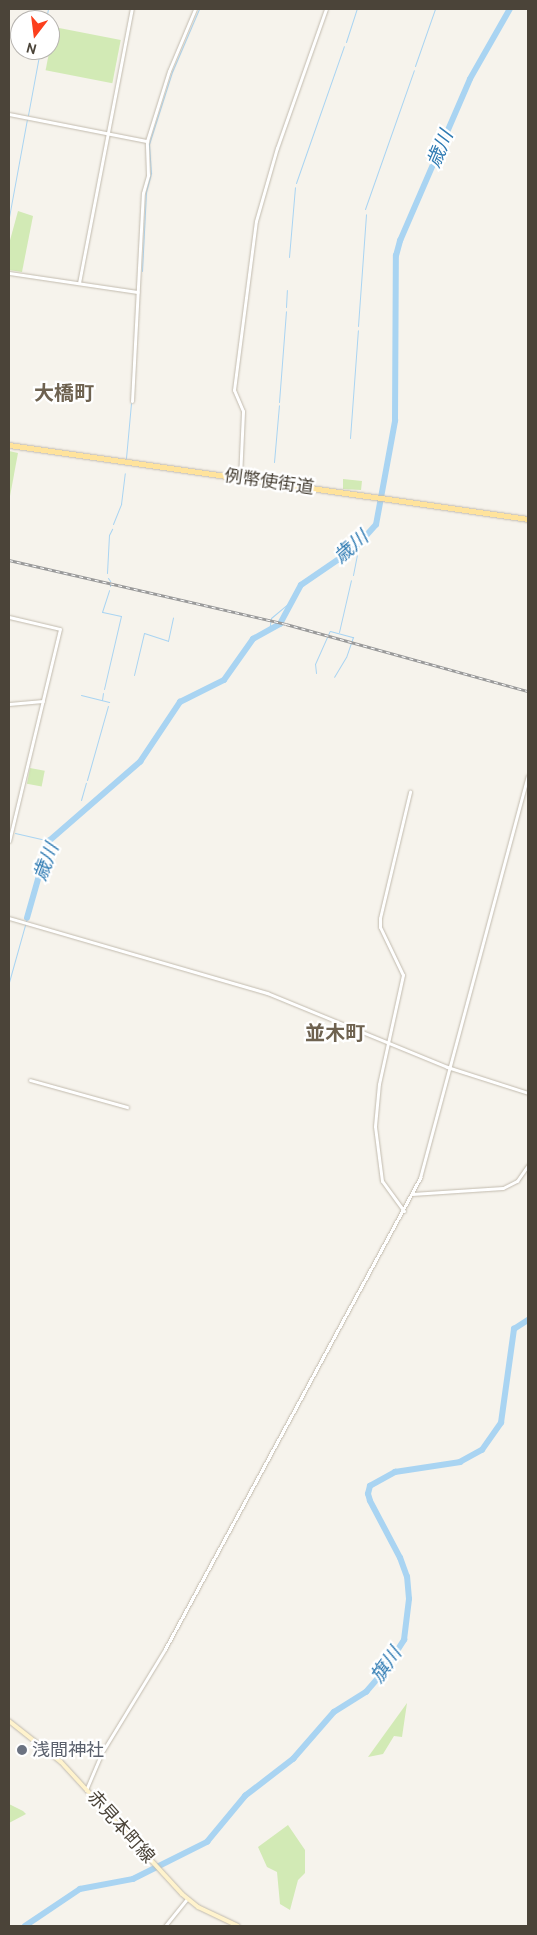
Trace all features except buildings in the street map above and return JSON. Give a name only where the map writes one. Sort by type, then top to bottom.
[{"type":"main road","name":"例幣使街道","points":[[9,445],[528,519]]},
{"type":"main road","name":"赤見本町線","points":[[9,1721],[55,1757],[187,1899],[238,1926]]},
{"type":"street","points":[[79,284],[132,9]]},
{"type":"street","points":[[132,401],[143,193],[148,175],[147,140],[169,71],[196,9]]},
{"type":"street","points":[[240,478],[243,411],[234,390],[256,221],[277,148],[326,9]]},
{"type":"street","points":[[9,114],[147,140]]},
{"type":"street","points":[[9,273],[138,292]]},
{"type":"street","points":[[9,617],[60,629],[9,841]]},
{"type":"street","points":[[9,704],[43,701]]},
{"type":"street","points":[[86,1790],[101,1754],[165,1649],[412,1194],[429,1146],[448,1068],[528,776]]},
{"type":"street","points":[[404,1211],[382,1181],[375,1126],[378,1084],[403,975],[380,927],[380,918],[410,792]]},
{"type":"street","points":[[9,918],[267,993],[448,1068],[528,1093]]},
{"type":"street","points":[[30,1080],[127,1107]]},
{"type":"street","points":[[412,1194],[503,1188],[517,1181],[528,1165]]},
{"type":"street","points":[[165,1926],[187,1899]]},
{"type":"green space","points":[[60,28],[121,40],[112,83],[46,70],[48,60],[60,60]]},
{"type":"green space","points":[[18,211],[33,216],[22,272],[9,270],[9,244]]},
{"type":"green space","points":[[9,451],[18,453],[10,496],[9,496]]},
{"type":"green space","points":[[343,479],[362,481],[361,490],[343,489]]},
{"type":"green space","points":[[30,768],[45,771],[42,787],[27,784]]},
{"type":"green space","points":[[407,1703],[402,1737],[394,1736],[383,1754],[368,1757]]},
{"type":"green space","points":[[9,1804],[23,1811],[26,1814],[9,1823]]},
{"type":"green space","points":[[288,1825],[305,1850],[305,1873],[298,1880],[290,1910],[280,1904],[277,1872],[267,1867],[258,1847]]},
{"type":"waterway","points":[[142,271],[146,192],[151,173],[149,144],[172,72],[199,9]]},
{"type":"waterway","points":[[346,42],[357,9]]},
{"type":"waterway","points":[[415,66],[435,9]]},
{"type":"waterway","name":"歳川","points":[[27,918],[49,841],[140,762],[180,702],[224,680],[253,639],[280,624],[301,585],[355,548],[376,525],[395,421],[396,256],[400,241],[470,79],[510,9]]},
{"type":"waterway","points":[[296,183],[344,46]]},
{"type":"waterway","points":[[28,115],[38,60]]},
{"type":"waterway","points":[[365,209],[414,70]]},
{"type":"waterway","points":[[9,217],[27,119]]},
{"type":"waterway","points":[[289,257],[295,187]]},
{"type":"waterway","points":[[358,326],[366,214]]},
{"type":"waterway","points":[[286,307],[287,290]]},
{"type":"waterway","points":[[279,402],[286,311]]},
{"type":"waterway","points":[[350,438],[358,330]]},
{"type":"waterway","points":[[126,458],[131,403]]},
{"type":"waterway","points":[[274,462],[279,405]]},
{"type":"waterway","points":[[113,524],[121,504],[125,473]]},
{"type":"waterway","points":[[107,573],[109,535],[112,529]]},
{"type":"waterway","points":[[353,575],[357,555]]},
{"type":"waterway","points":[[339,632],[351,580]]},
{"type":"waterway","points":[[104,689],[121,616],[102,612],[109,590]]},
{"type":"waterway","points":[[269,631],[271,618],[291,601]]},
{"type":"waterway","points":[[134,675],[144,633],[168,641],[173,618]]},
{"type":"waterway","points":[[316,673],[315,664],[330,631],[353,637],[346,657],[334,677]]},
{"type":"waterway","points":[[102,700],[103,693]]},
{"type":"waterway","points":[[81,695],[109,702]]},
{"type":"waterway","points":[[87,780],[108,706]]},
{"type":"waterway","points":[[81,800],[86,783]]},
{"type":"waterway","points":[[15,833],[42,839]]},
{"type":"waterway","name":"歳川","points":[[9,982],[27,918]]},
{"type":"waterway","name":"旗川","points":[[25,1926],[80,1889],[133,1879],[207,1842],[245,1796],[293,1759],[334,1712],[366,1692],[384,1671],[404,1640],[409,1599],[407,1577],[400,1558],[370,1501],[368,1494],[370,1486],[395,1472],[460,1462],[482,1450],[501,1423],[514,1329],[528,1320]]},
{"type":"railway","points":[[9,560],[286,624],[528,691]]},
{"type":"place","name":"浅間神社","points":[[22,1750]]},
{"type":"district","name":"大橋町","points":[[64,393]]},
{"type":"district","name":"並木町","points":[[335,1033]]}]
